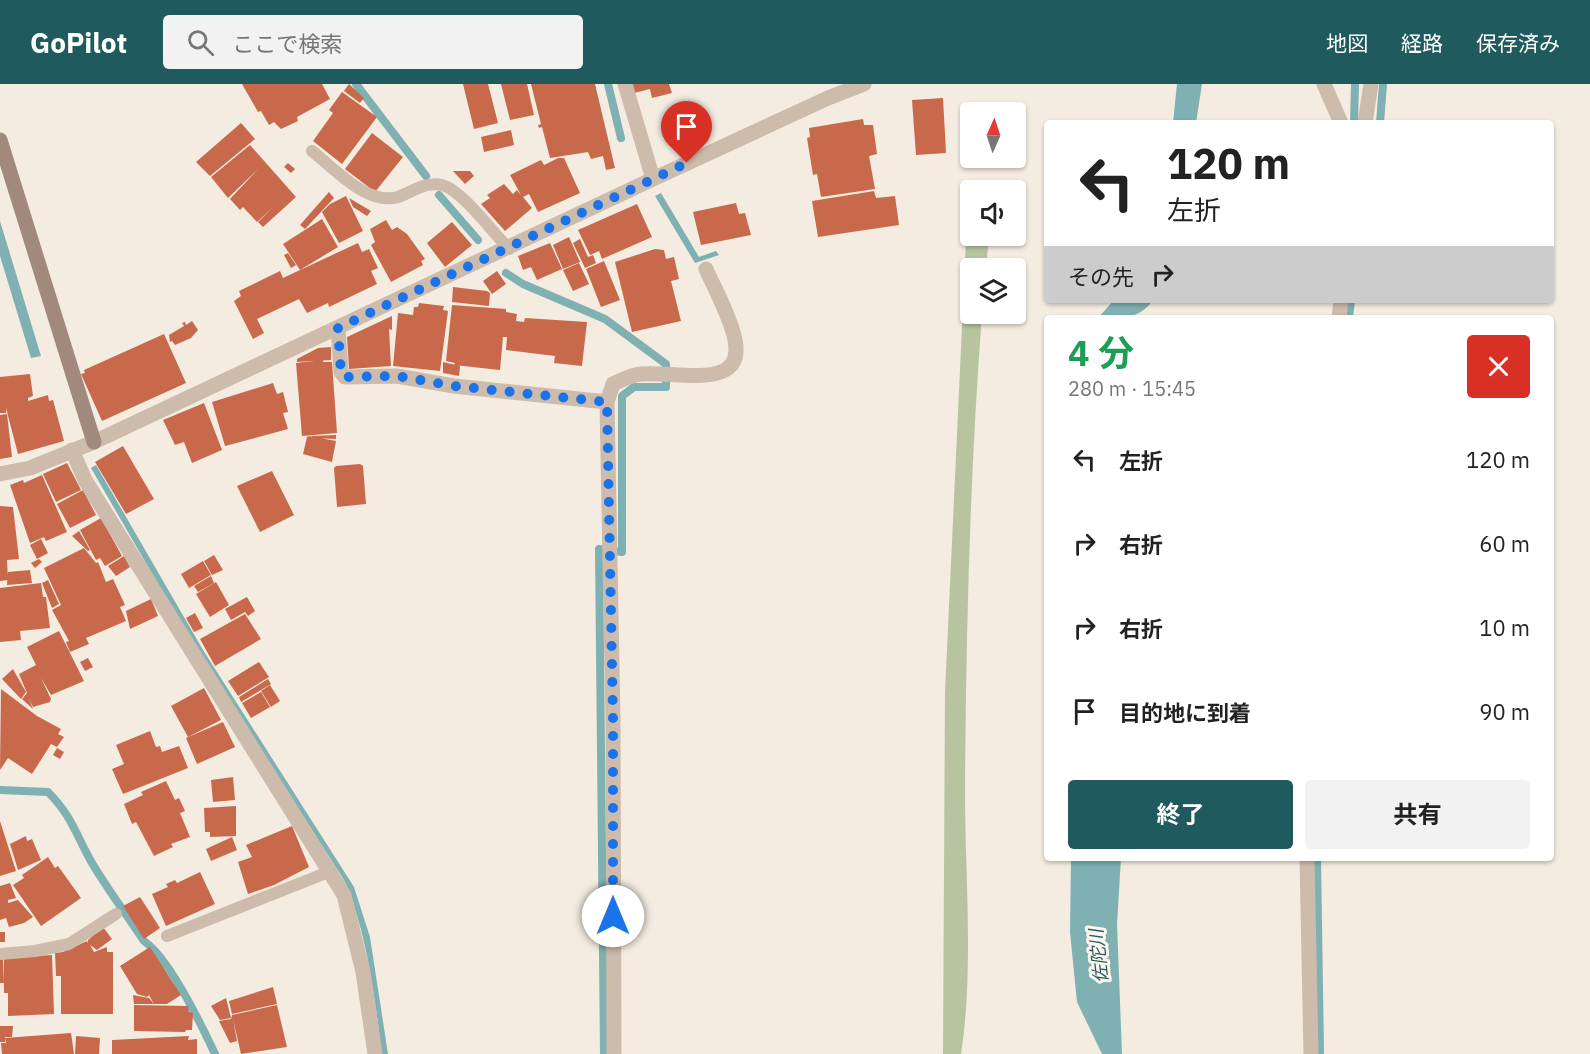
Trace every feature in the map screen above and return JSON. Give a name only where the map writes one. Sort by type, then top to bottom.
[{"type":"street","points":[[625,84],[653,179]]},
{"type":"street","points":[[0,474],[30,468],[94,442],[509,249],[653,179],[828,98],[864,84]]},
{"type":"street","points":[[1323,84],[1340,120]]},
{"type":"street","points":[[1365,120],[1371,84]]},
{"type":"street","points":[[0,140],[94,442]]},
{"type":"street","points":[[614,1054],[613,720],[607,402],[613,384],[635,375],[710,375],[722,373],[731,367],[736,344],[733,332],[706,269]]},
{"type":"street","points":[[338,328],[341,372],[345,377],[397,376],[454,386],[607,402]]},
{"type":"street","points":[[72,450],[85,480],[344,895],[363,972],[375,1054]]},
{"type":"street","points":[[1307,861],[1311,1054]]},
{"type":"lane","points":[[312,151],[368,194],[383,198],[401,196],[418,187],[442,185],[460,197],[509,249]]},
{"type":"lane","points":[[167,936],[331,872]]},
{"type":"lane","points":[[0,954],[35,951],[69,944],[116,914]]},
{"type":"green space","points":[[966,246],[988,246],[987,258],[965,258]]},
{"type":"green space","points":[[962,324],[981,324],[974,433],[968,611],[965,791],[968,956],[961,1054],[943,1054],[945,692]]},
{"type":"water","points":[[1177,84],[1202,84],[1196,120],[1173,120]]},
{"type":"water","points":[[661,193],[699,257],[716,251],[719,255],[695,263],[655,196]]},
{"type":"water","points":[[0,221],[41,356],[31,358],[0,256]]},
{"type":"water","points":[[1111,303],[1151,303],[1142,311],[1132,315],[1101,315]]},
{"type":"water","points":[[96,465],[203,650],[354,887],[370,937],[388,1054],[382,1054],[364,944],[344,880],[188,636],[91,468]]},
{"type":"water","name":"佐陀川","points":[[1071,861],[1121,861],[1117,924],[1122,1054],[1102,1054],[1077,1002],[1070,932]]},
{"type":"building","points":[[242,84],[322,84],[330,99],[297,117],[298,121],[281,129],[274,122],[269,125],[261,111],[258,112]]},
{"type":"building","points":[[349,84],[364,98],[360,103],[344,91]]},
{"type":"building","points":[[463,84],[488,84],[498,123],[474,129]]},
{"type":"building","points":[[501,84],[527,84],[534,115],[510,120]]},
{"type":"building","points":[[531,84],[595,84],[615,168],[606,170],[603,156],[591,159],[588,152],[550,158],[542,127],[539,128],[538,125],[541,124]]},
{"type":"building","points":[[632,84],[669,84],[672,93],[652,98],[650,89],[634,93]]},
{"type":"building","points":[[342,92],[377,117],[342,164],[313,141],[333,113],[329,110]]},
{"type":"building","points":[[943,98],[946,153],[916,155],[912,100]]},
{"type":"building","points":[[863,119],[864,125],[873,125],[877,154],[869,156],[875,189],[821,197],[817,174],[813,175],[807,138],[810,137],[809,128]]},
{"type":"building","points":[[241,123],[255,139],[210,176],[196,162]]},
{"type":"building","points":[[511,130],[514,145],[484,152],[481,137]]},
{"type":"building","points":[[372,133],[403,157],[375,192],[345,169]]},
{"type":"building","points":[[250,145],[296,197],[263,227],[258,222],[273,207],[257,222],[243,207],[240,210],[230,199],[258,169],[228,198],[211,177]]},
{"type":"building","points":[[558,158],[564,158],[580,193],[538,212],[529,194],[523,197],[532,208],[505,231],[481,204],[490,198],[487,195],[504,184],[513,194],[517,190],[521,195],[510,175],[541,160],[544,165]]},
{"type":"building","points":[[288,163],[295,169],[291,173],[284,167]]},
{"type":"building","points":[[453,171],[470,171],[474,176],[465,184]]},
{"type":"building","points":[[874,191],[876,198],[895,196],[899,225],[818,237],[812,201]]},
{"type":"building","points":[[329,192],[334,198],[305,229],[300,225]]},
{"type":"building","points":[[346,196],[363,231],[339,243],[322,212],[330,204]]},
{"type":"building","points":[[349,198],[371,211],[367,216],[353,207]]},
{"type":"building","points":[[736,203],[739,214],[745,213],[751,235],[701,245],[693,212]]},
{"type":"building","points":[[637,204],[652,237],[602,259],[599,251],[590,255],[578,230]]},
{"type":"building","points":[[322,219],[338,247],[300,270],[283,244]]},
{"type":"building","points":[[386,220],[392,230],[397,227],[407,234],[425,259],[421,261],[423,265],[391,282],[371,245],[375,242],[370,229]]},
{"type":"building","points":[[452,222],[472,245],[445,267],[427,243]]},
{"type":"building","points":[[569,237],[580,262],[563,269],[553,245]]},
{"type":"building","points":[[580,239],[588,257],[593,255],[596,263],[585,268],[573,243]]},
{"type":"building","points":[[358,243],[362,252],[369,249],[378,268],[371,271],[377,284],[329,307],[328,303],[307,313],[299,299],[257,319],[264,333],[253,339],[234,301],[241,296],[239,291],[280,271],[283,278]]},
{"type":"building","points":[[550,243],[562,269],[537,280],[531,267],[523,270],[518,256]]},
{"type":"building","points":[[655,249],[664,250],[666,259],[674,257],[679,279],[671,281],[681,321],[632,332],[615,262]]},
{"type":"building","points":[[288,253],[296,265],[291,268],[284,255]]},
{"type":"building","points":[[604,261],[620,300],[601,307],[586,269]]},
{"type":"building","points":[[579,263],[589,284],[573,291],[563,270]]},
{"type":"building","points":[[497,271],[506,284],[492,294],[483,281]]},
{"type":"building","points":[[453,287],[487,291],[490,293],[489,306],[452,302]]},
{"type":"building","points":[[419,303],[444,306],[443,310],[448,311],[440,371],[393,366],[398,313],[413,315],[414,307],[418,307]]},
{"type":"building","points":[[452,305],[506,309],[506,312],[517,314],[516,321],[524,322],[525,318],[587,322],[582,366],[554,363],[555,356],[506,350],[507,337],[503,337],[500,370],[454,365],[455,363],[446,361]]},
{"type":"building","points":[[392,316],[392,330],[389,329],[391,366],[349,369],[347,337]]},
{"type":"building","points":[[192,321],[198,330],[191,338],[175,345],[172,341],[170,342],[169,335],[184,326],[182,323],[185,322],[186,325]]},
{"type":"building","points":[[164,334],[186,383],[102,421],[81,374],[85,373],[84,370]]},
{"type":"building","points":[[331,347],[331,360],[297,362],[297,359],[318,348]]},
{"type":"building","points":[[323,360],[323,362],[332,362],[337,433],[302,436],[296,363]]},
{"type":"building","points":[[443,362],[460,366],[459,376],[443,373]]},
{"type":"building","points":[[30,374],[33,396],[28,398],[28,401],[48,395],[49,401],[53,400],[64,441],[18,454],[6,408],[6,413],[0,413],[0,377]]},
{"type":"building","points":[[273,383],[277,394],[283,392],[288,412],[283,413],[288,429],[225,446],[212,402]]},
{"type":"building","points":[[204,403],[222,450],[192,463],[184,442],[175,445],[163,420]]},
{"type":"building","points":[[7,414],[12,457],[0,459],[0,415]]},
{"type":"building","points":[[336,435],[336,439],[312,438],[312,436]]},
{"type":"building","points":[[309,436],[336,441],[332,462],[303,454]]},
{"type":"building","points":[[123,446],[154,499],[126,514],[95,462]]},
{"type":"building","points":[[67,463],[81,490],[56,502],[43,474]]},
{"type":"building","points":[[360,464],[363,466],[366,504],[337,507],[334,468]]},
{"type":"building","points":[[272,471],[294,515],[260,532],[237,486]]},
{"type":"building","points":[[42,475],[67,532],[46,541],[44,537],[30,543],[10,485],[23,480],[24,483]]},
{"type":"building","points":[[83,490],[96,515],[70,528],[57,504]]},
{"type":"building","points":[[0,506],[13,507],[19,559],[7,560],[8,580],[0,581]]},
{"type":"building","points":[[101,518],[122,556],[105,566],[100,558],[96,560],[80,530]]},
{"type":"building","points":[[79,531],[90,550],[88,551],[72,536]]},
{"type":"building","points":[[41,539],[48,553],[37,559],[30,545]]},
{"type":"building","points":[[84,548],[96,563],[98,562],[106,582],[113,579],[125,605],[120,607],[126,621],[86,638],[89,644],[70,652],[66,642],[69,641],[52,610],[61,605],[44,568]]},
{"type":"building","points":[[214,555],[223,570],[212,575],[204,561]]},
{"type":"building","points":[[124,556],[130,567],[116,576],[108,566]]},
{"type":"building","points":[[39,559],[42,562],[35,568],[31,563]]},
{"type":"building","points":[[203,561],[211,575],[189,588],[181,574]]},
{"type":"building","points":[[30,570],[32,583],[7,585],[8,572]]},
{"type":"building","points":[[211,576],[214,583],[198,592],[194,586]]},
{"type":"building","points":[[48,580],[59,604],[52,608],[42,583]]},
{"type":"building","points":[[216,582],[229,605],[210,617],[196,594]]},
{"type":"building","points":[[41,583],[43,597],[46,597],[50,628],[20,631],[21,640],[0,642],[0,588]]},
{"type":"building","points":[[247,597],[255,611],[248,616],[245,612],[231,620],[225,609]]},
{"type":"building","points":[[151,599],[158,616],[130,629],[126,611]]},
{"type":"building","points":[[195,613],[203,628],[194,632],[186,618]]},
{"type":"building","points":[[245,614],[261,639],[215,666],[200,639]]},
{"type":"building","points":[[59,631],[84,681],[51,695],[41,678],[51,699],[50,702],[33,707],[29,699],[33,709],[22,699],[27,693],[19,674],[36,665],[27,647]]},
{"type":"building","points":[[88,658],[93,667],[85,671],[80,662]]},
{"type":"building","points":[[259,662],[269,677],[238,696],[228,681]]},
{"type":"building","points":[[13,669],[26,692],[21,699],[2,679]]},
{"type":"building","points":[[268,679],[271,684],[241,702],[239,697]]},
{"type":"building","points":[[270,685],[280,701],[271,707],[261,691]]},
{"type":"building","points":[[204,688],[221,720],[188,737],[171,706]]},
{"type":"building","points":[[1,689],[37,716],[61,729],[58,734],[64,737],[57,747],[51,744],[32,774],[8,758],[0,770]]},
{"type":"building","points":[[261,692],[270,707],[251,718],[242,703]]},
{"type":"building","points":[[223,722],[235,747],[197,764],[186,738]]},
{"type":"building","points":[[150,731],[156,747],[160,746],[162,752],[179,746],[188,768],[123,794],[112,769],[124,764],[116,745]]},
{"type":"building","points":[[57,748],[64,752],[60,759],[53,755]]},
{"type":"building","points":[[233,777],[235,800],[213,802],[211,780]]},
{"type":"building","points":[[166,781],[175,800],[179,798],[185,811],[180,813],[190,837],[171,844],[173,847],[154,856],[136,822],[132,824],[124,804],[143,795],[141,792]]},
{"type":"building","points":[[236,806],[236,836],[210,837],[210,832],[205,832],[204,808]]},
{"type":"building","points":[[0,821],[16,871],[0,876]]},
{"type":"building","points":[[292,826],[309,867],[274,885],[248,894],[238,862],[252,857],[246,845]]},
{"type":"building","points":[[26,836],[27,841],[32,839],[41,860],[18,870],[10,844]]},
{"type":"building","points":[[232,837],[237,850],[211,861],[206,849]]},
{"type":"building","points":[[48,857],[55,868],[58,866],[81,898],[41,926],[13,885],[24,878],[22,875]]},
{"type":"building","points":[[200,872],[215,904],[166,926],[152,894],[168,887],[166,884],[175,880],[177,883]]},
{"type":"building","points":[[10,883],[16,898],[8,900],[8,903],[18,900],[33,917],[24,923],[9,927],[6,918],[0,920],[0,886]]},
{"type":"building","points":[[140,897],[160,928],[144,939],[123,906]]},
{"type":"building","points":[[103,927],[112,939],[97,950],[90,945],[94,952],[107,947],[107,952],[113,952],[113,1014],[61,1014],[61,976],[56,976],[55,953],[63,952],[87,941],[88,943],[88,940]]},
{"type":"building","points":[[0,932],[5,932],[5,942],[0,942]]},
{"type":"building","points":[[150,947],[181,995],[167,1004],[154,1004],[149,995],[147,997],[137,994],[120,966]]},
{"type":"building","points":[[52,955],[54,1014],[8,1016],[8,993],[4,993],[4,958]]},
{"type":"building","points":[[0,959],[3,959],[4,983],[0,983]]},
{"type":"building","points":[[273,987],[277,1004],[232,1014],[229,1001]]},
{"type":"building","points":[[133,995],[149,998],[154,1004],[134,1004]]},
{"type":"building","points":[[226,998],[231,1018],[220,1020],[211,1006]]},
{"type":"building","points":[[134,1005],[188,1006],[189,1012],[193,1013],[192,1030],[185,1032],[134,1031]]},
{"type":"building","points":[[277,1005],[287,1047],[241,1054],[233,1019],[237,1041],[230,1043],[219,1021],[231,1019],[232,1015]]},
{"type":"building","points":[[0,1026],[13,1026],[12,1037],[5,1037],[5,1042],[0,1042]]},
{"type":"building","points":[[71,1033],[74,1054],[2,1054],[1,1043],[6,1043],[5,1038]]},
{"type":"building","points":[[76,1036],[100,1038],[99,1054],[75,1054]]},
{"type":"building","points":[[189,1036],[188,1040],[197,1039],[197,1054],[112,1054],[112,1040]]},
{"type":"waterway","points":[[356,84],[426,176]]},
{"type":"waterway","points":[[608,84],[621,138]]},
{"type":"waterway","points":[[1354,120],[1355,84]]},
{"type":"waterway","points":[[1380,120],[1383,84]]},
{"type":"waterway","points":[[439,195],[478,240]]},
{"type":"waterway","points":[[506,273],[523,284],[605,319],[666,364],[666,387],[634,387],[622,396],[622,552],[599,549],[604,1054]]},
{"type":"waterway","points":[[1349,315],[1351,303]]},
{"type":"waterway","points":[[0,790],[48,792],[56,801],[111,893],[144,941],[154,950],[174,977],[215,1054]]},
{"type":"waterway","points":[[1317,861],[1320,1054]]},
{"type":"route","points":[[613,916],[613,720],[607,402],[454,386],[397,376],[345,377],[341,372],[338,328],[687,163]]}]
